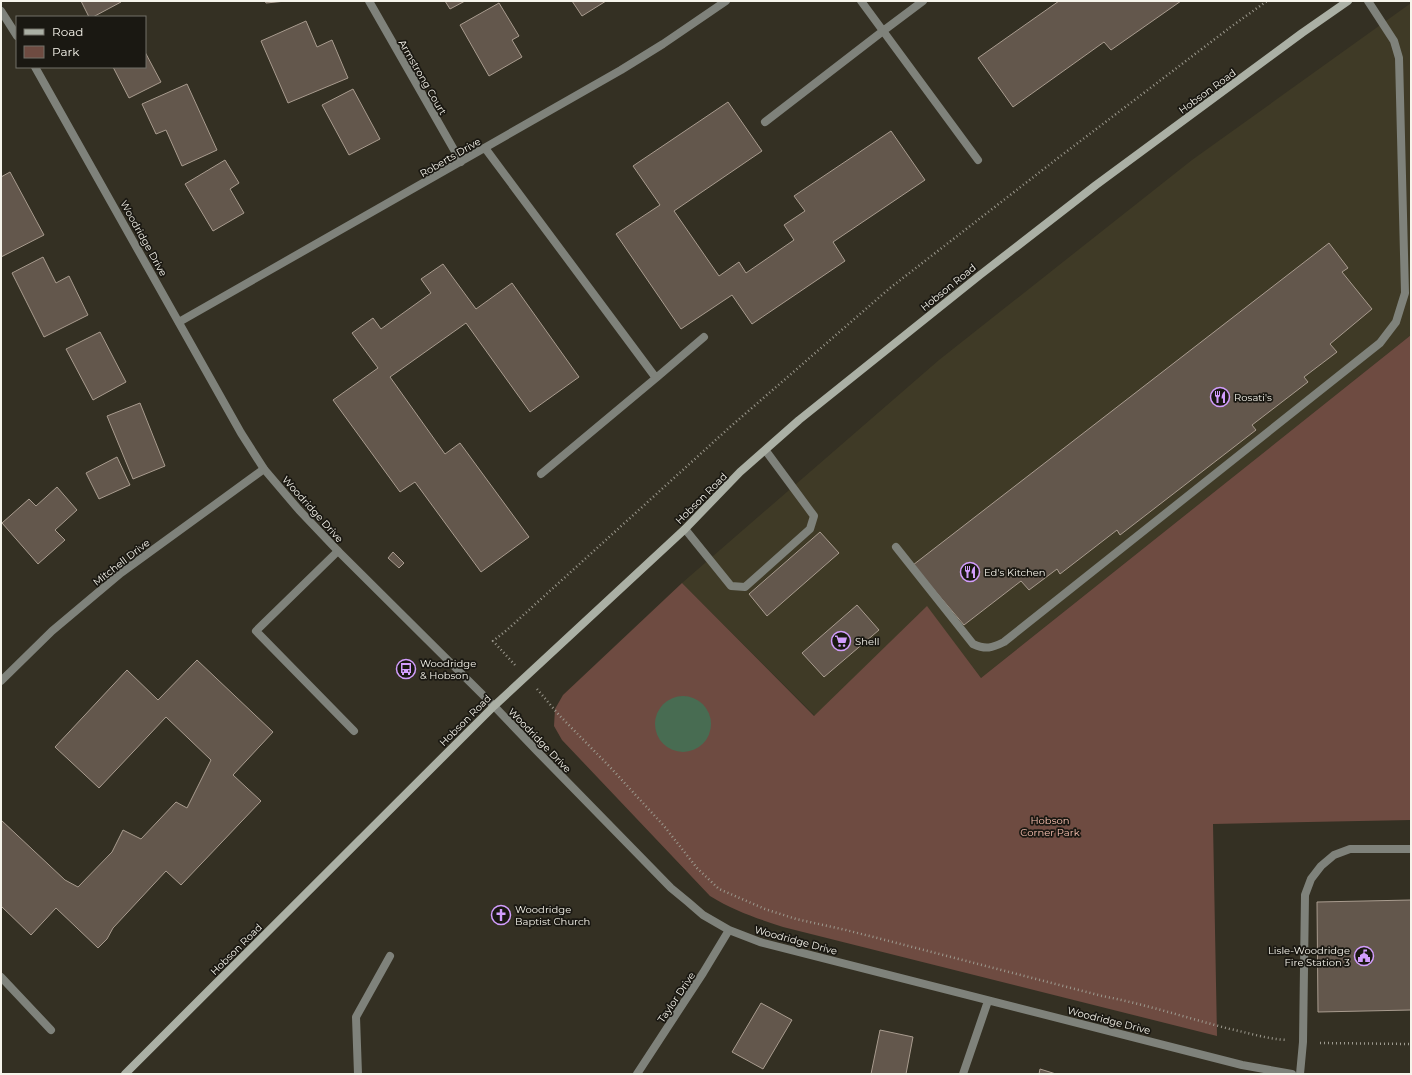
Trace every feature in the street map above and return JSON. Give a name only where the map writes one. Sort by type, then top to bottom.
[{"type":"main road","name":"Hobson Road","points":[[125,1074],[494,706],[685,529],[740,472],[766,451],[799,420],[980,275],[1096,185],[1302,33],[1348,1]]},
{"type":"street","name":"Armstrong Court","points":[[369,1],[461,162]]},
{"type":"street","name":"Roberts Drive","points":[[179,322],[461,162],[663,44],[726,1]]},
{"type":"street","points":[[860,1],[978,160]]},
{"type":"street","points":[[765,122],[923,1]]},
{"type":"street","points":[[896,547],[973,644],[981,648],[993,647],[1004,642],[1380,343],[1396,322],[1405,292],[1399,58],[1394,41],[1368,1]]},
{"type":"street","points":[[1,11],[16,34]]},
{"type":"street","name":"Woodridge Drive","points":[[36,68],[241,433],[264,469],[299,510],[338,551],[494,706],[536,751],[671,888],[703,915],[729,930],[760,942],[988,1001],[1287,1074]]},
{"type":"street","points":[[485,148],[656,378]]},
{"type":"street","points":[[541,474],[704,337]]},
{"type":"street","points":[[685,529],[731,586],[745,587],[810,529],[814,516],[766,451]]},
{"type":"street","name":"Mitchell Drive","points":[[1,681],[52,631],[121,573],[264,469]]},
{"type":"street","points":[[338,551],[256,630],[354,731]]},
{"type":"street","points":[[1300,1074],[1303,1042],[1305,895],[1311,879],[1321,866],[1334,854],[1350,849],[1411,849]]},
{"type":"street","name":"Taylor Drive","points":[[636,1074],[703,973],[729,930]]},
{"type":"street","points":[[358,1074],[356,1017],[390,956]]},
{"type":"street","points":[[1,977],[51,1030]]},
{"type":"street","points":[[963,1074],[988,1001]]},
{"type":"path","points":[[493,641],[507,630],[730,427],[890,288],[1058,158],[1267,1]]},
{"type":"path","points":[[559,716],[610,767],[659,820],[697,868],[719,889],[765,909],[809,922],[1102,996],[1124,1000],[1271,1039],[1303,1042],[1411,1044]]},
{"type":"shaded area","points":[[1411,3],[1411,335],[981,678],[927,607],[815,716],[682,583],[939,360],[1192,160]]},
{"type":"shaded area","points":[[677,696],[689,696],[699,700],[707,708],[711,718],[711,730],[707,740],[699,748],[689,752],[677,752],[667,748],[659,740],[655,730],[655,718],[659,708],[667,700]]},
{"type":"green space","name":"Hobson Corner Park","points":[[1411,335],[1411,820],[1213,824],[1217,1036],[783,927],[737,910],[710,896],[562,740],[554,726],[555,709],[563,695],[682,583],[814,716],[927,606],[981,678]]},
{"type":"building","points":[[81,1],[121,1],[95,16],[88,16]]},
{"type":"building","points":[[265,1],[286,1],[266,3]]},
{"type":"building","points":[[445,1],[465,1],[450,9]]},
{"type":"building","points":[[572,1],[606,1],[582,16]]},
{"type":"building","points":[[1059,1],[1181,1],[1111,50],[1104,42],[1013,107],[978,58]]},
{"type":"building","points":[[499,3],[519,36],[512,40],[522,57],[489,76],[460,25]]},
{"type":"building","points":[[306,21],[317,47],[332,40],[348,78],[288,103],[261,41]]},
{"type":"building","points":[[146,54],[161,82],[129,98],[114,68],[146,68]]},
{"type":"building","points":[[187,84],[217,150],[182,166],[166,130],[156,134],[142,104]]},
{"type":"building","points":[[353,89],[380,139],[349,155],[322,105]]},
{"type":"building","points":[[728,102],[762,151],[674,211],[719,276],[739,262],[746,273],[794,240],[784,225],[805,211],[794,196],[891,131],[925,180],[833,242],[845,261],[752,324],[732,295],[681,329],[616,234],[660,205],[633,166]]},
{"type":"building","points":[[225,160],[239,183],[230,189],[244,213],[213,231],[185,184]]},
{"type":"building","points":[[10,172],[44,235],[1,257],[1,177]]},
{"type":"building","points":[[1329,243],[1348,268],[1342,272],[1372,309],[1330,344],[1337,352],[1304,377],[1308,382],[1252,425],[1256,430],[1120,535],[1117,530],[1060,574],[1057,569],[1029,590],[1021,581],[964,625],[913,565]]},
{"type":"building","points":[[43,257],[56,283],[69,276],[88,315],[44,337],[12,273]]},
{"type":"building","points":[[443,264],[476,309],[512,283],[579,377],[530,412],[466,323],[390,377],[445,454],[460,443],[529,537],[481,572],[415,482],[400,492],[333,400],[378,368],[352,333],[373,318],[381,329],[431,293],[421,279]]},
{"type":"building","points":[[100,332],[126,382],[93,400],[66,349]]},
{"type":"building","points":[[140,403],[165,466],[133,479],[107,416]]},
{"type":"building","points":[[117,457],[130,485],[99,499],[86,473]]},
{"type":"building","points":[[57,487],[77,510],[55,530],[65,540],[38,564],[2,523],[29,499],[36,506]]},
{"type":"building","points":[[820,532],[839,553],[767,616],[749,594]]},
{"type":"building","points":[[393,552],[404,563],[399,568],[388,558]]},
{"type":"building","name":"Shell","points":[[857,605],[879,630],[824,677],[802,653]]},
{"type":"building","points":[[197,660],[273,732],[233,775],[261,801],[181,885],[166,871],[113,928],[107,939],[98,948],[56,908],[31,935],[1,906],[1,820],[65,880],[78,887],[112,852],[123,830],[141,839],[176,802],[187,808],[211,760],[166,717],[99,788],[55,747],[127,670],[158,700]]},
{"type":"building","name":"Lisle-Woodridge Fire Station 3","points":[[1411,900],[1411,1010],[1318,1012],[1317,902]]},
{"type":"building","points":[[761,1003],[792,1020],[763,1069],[732,1052]]},
{"type":"building","points":[[880,1030],[913,1037],[906,1074],[871,1074]]},
{"type":"building","points":[[1040,1069],[1056,1074],[1039,1074]]},
{"type":"place","name":"Rosati's","points":[[1220,397]]},
{"type":"place","name":"Ed's Kitchen","points":[[970,572]]},
{"type":"place","name":"Shell","points":[[841,641]]},
{"type":"place","name":"Woodridge & Hobson","points":[[406,669]]},
{"type":"place","name":"Woodridge Baptist Church","points":[[501,915]]},
{"type":"place","name":"Lisle-Woodridge Fire Station 3","points":[[1364,956]]}]
